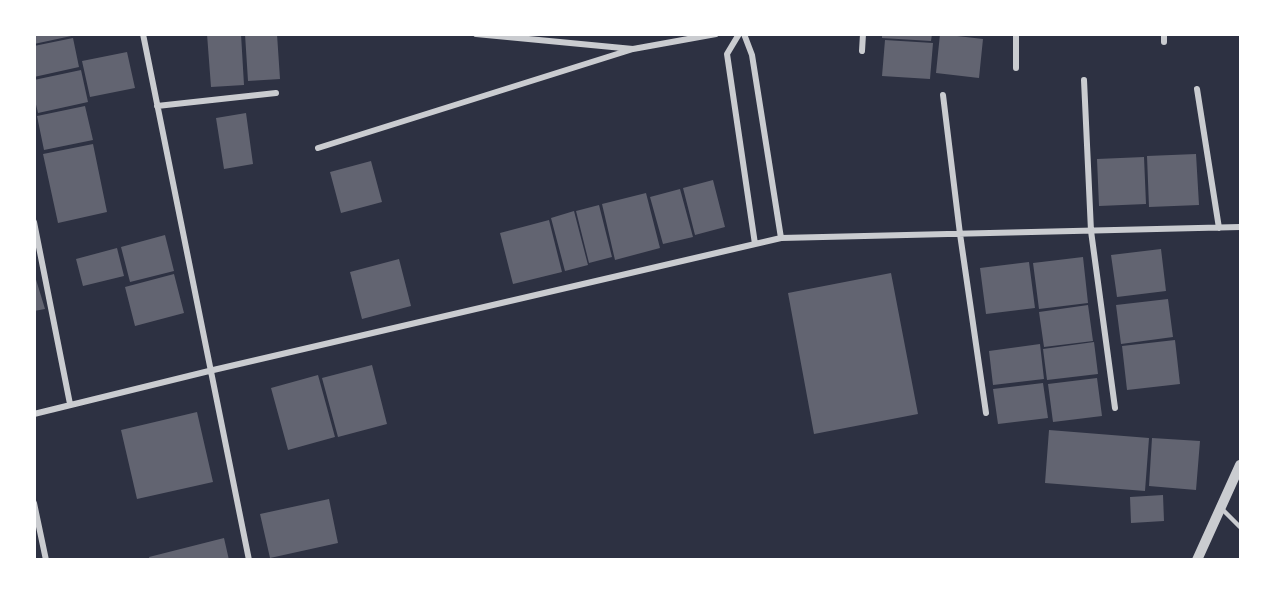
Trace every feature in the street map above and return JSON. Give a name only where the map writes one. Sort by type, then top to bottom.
[{"type":"street","points":[[142,34],[249,560]]},
{"type":"street","points":[[476,34],[633,49]]},
{"type":"street","points":[[318,148],[633,49],[716,34]]},
{"type":"street","points":[[739,34],[727,54],[755,244]]},
{"type":"street","points":[[744,34],[752,55],[781,238]]},
{"type":"street","points":[[862,51],[863,34]]},
{"type":"street","points":[[1016,34],[1016,68]]},
{"type":"street","points":[[1164,34],[1164,42]]},
{"type":"street","points":[[1084,80],[1091,231],[1115,408]]},
{"type":"street","points":[[1197,89],[1219,228]]},
{"type":"street","points":[[157,106],[276,93]]},
{"type":"street","points":[[943,94],[960,234],[986,413]]},
{"type":"street","points":[[34,222],[70,404]]},
{"type":"street","points":[[34,414],[781,238],[1240,227]]},
{"type":"street","points":[[1197,560],[1240,465]]},
{"type":"street","points":[[34,503],[46,560]]},
{"type":"lane","points":[[1221,508],[1240,527]]},
{"type":"building","points":[[34,34],[75,34],[76,35],[34,44]]},
{"type":"building","points":[[207,34],[241,34],[244,85],[211,87]]},
{"type":"building","points":[[245,34],[277,34],[280,79],[248,81]]},
{"type":"building","points":[[882,34],[932,34],[931,41],[882,38]]},
{"type":"building","points":[[940,34],[983,39],[979,78],[936,73]]},
{"type":"building","points":[[73,38],[79,67],[34,77],[34,46]]},
{"type":"building","points":[[885,40],[933,43],[930,79],[882,76]]},
{"type":"building","points":[[127,52],[135,88],[90,97],[82,61]]},
{"type":"building","points":[[81,70],[88,102],[38,113],[34,96],[34,80]]},
{"type":"building","points":[[85,106],[93,140],[44,150],[37,116]]},
{"type":"building","points":[[246,113],[253,164],[224,169],[216,118]]},
{"type":"building","points":[[93,144],[107,212],[58,223],[43,154]]},
{"type":"building","points":[[1196,154],[1199,205],[1149,207],[1147,156]]},
{"type":"building","points":[[1144,157],[1146,204],[1099,206],[1097,159]]},
{"type":"building","points":[[371,161],[382,202],[341,213],[330,172]]},
{"type":"building","points":[[713,180],[725,227],[695,235],[683,188]]},
{"type":"building","points":[[680,189],[693,237],[663,244],[650,197]]},
{"type":"building","points":[[646,193],[660,248],[615,260],[602,204]]},
{"type":"building","points":[[599,205],[612,257],[589,263],[576,211]]},
{"type":"building","points":[[574,211],[588,265],[565,271],[551,218]]},
{"type":"building","points":[[549,220],[562,272],[513,284],[500,233]]},
{"type":"building","points":[[165,235],[174,271],[130,282],[121,247]]},
{"type":"building","points":[[117,248],[124,276],[83,286],[76,259]]},
{"type":"building","points":[[1161,249],[1166,291],[1117,297],[1111,255]]},
{"type":"building","points":[[1083,257],[1088,303],[1039,309],[1033,263]]},
{"type":"building","points":[[399,259],[411,306],[362,319],[350,272]]},
{"type":"building","points":[[1029,262],[1035,308],[986,314],[980,268]]},
{"type":"building","points":[[34,273],[45,309],[34,311]]},
{"type":"building","points":[[891,273],[918,414],[814,434],[788,293]]},
{"type":"building","points":[[174,274],[184,313],[135,326],[125,287]]},
{"type":"building","points":[[1168,299],[1173,337],[1121,344],[1116,305]]},
{"type":"building","points":[[1088,305],[1093,341],[1044,347],[1039,312]]},
{"type":"building","points":[[1175,340],[1180,384],[1127,390],[1122,346]]},
{"type":"building","points":[[1094,342],[1098,374],[1047,380],[1043,349]]},
{"type":"building","points":[[1040,344],[1044,379],[993,385],[989,351]]},
{"type":"building","points":[[372,365],[387,424],[338,437],[322,378]]},
{"type":"building","points":[[318,375],[335,437],[288,450],[271,388]]},
{"type":"building","points":[[1097,378],[1102,416],[1053,422],[1048,384]]},
{"type":"building","points":[[1043,383],[1048,418],[998,424],[993,389]]},
{"type":"building","points":[[197,412],[213,482],[137,499],[121,430]]},
{"type":"building","points":[[1049,430],[1149,438],[1145,491],[1045,483]]},
{"type":"building","points":[[1152,438],[1200,441],[1196,490],[1149,486]]},
{"type":"building","points":[[1163,495],[1164,521],[1131,523],[1130,497]]},
{"type":"building","points":[[329,499],[338,543],[270,558],[260,514]]},
{"type":"building","points":[[224,538],[229,560],[150,560],[149,557]]}]
